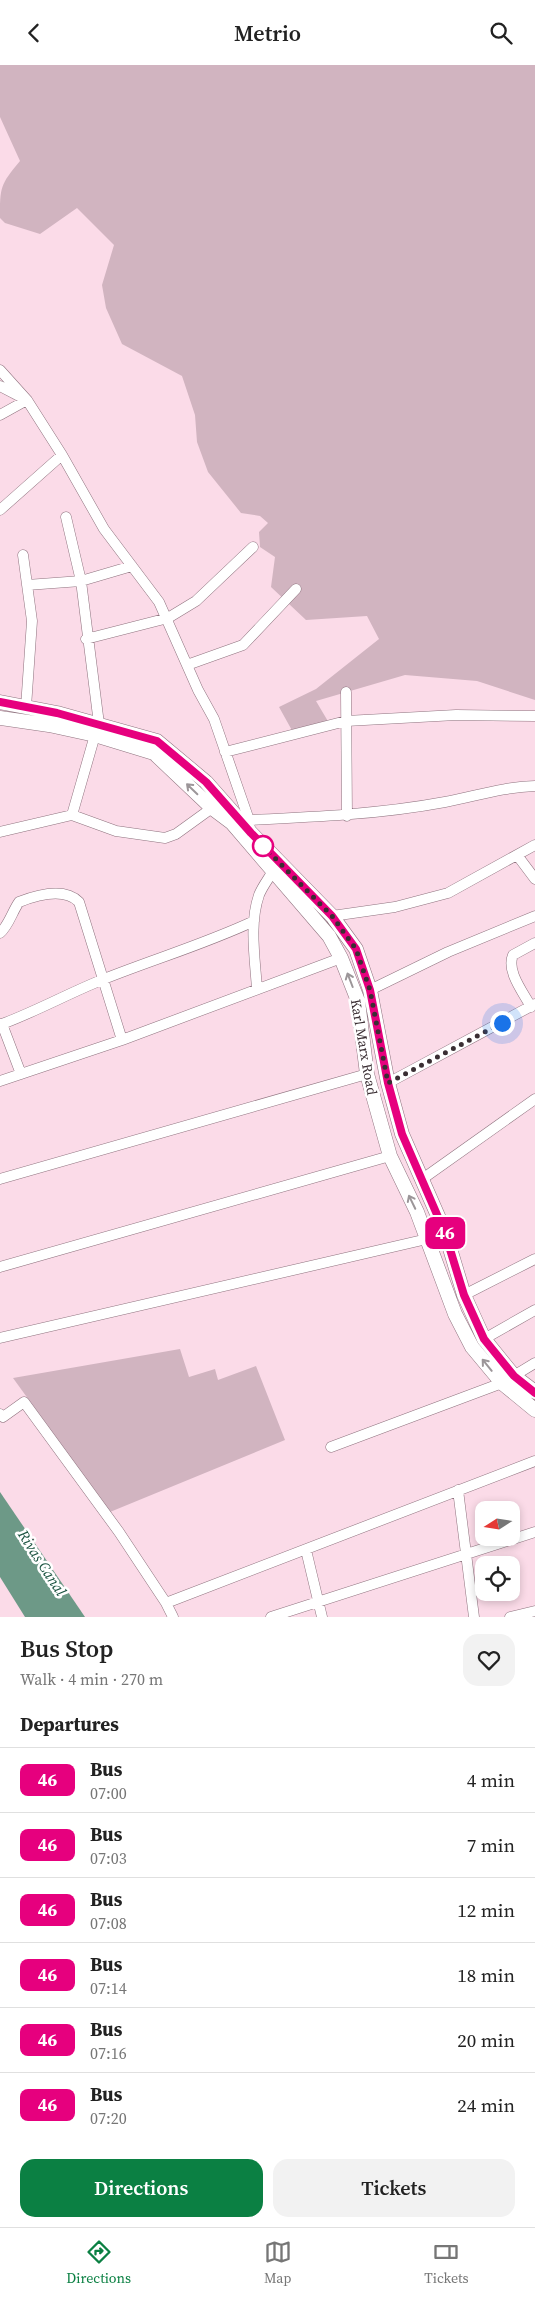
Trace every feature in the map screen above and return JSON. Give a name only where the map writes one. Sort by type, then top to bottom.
[{"type":"main road","name":"Karl Marx Road","points":[[0,702],[26,707],[97,729],[154,753],[212,808],[232,823],[329,936],[342,958],[358,1001],[367,1074],[390,1156],[417,1212],[455,1314],[472,1347],[508,1380],[535,1410]]},
{"type":"main road","name":"Karl Marx Road","points":[[0,718],[97,729],[157,741],[206,782],[332,916],[356,949],[370,990],[388,1083],[402,1134],[445,1233],[464,1295],[484,1339],[508,1380],[535,1393]]},
{"type":"street","points":[[0,369],[27,400],[62,455],[104,529],[159,602],[168,618],[187,665],[214,719],[250,827],[253,848]]},
{"type":"street","points":[[0,386],[27,400]]},
{"type":"street","points":[[0,415],[27,400]]},
{"type":"street","points":[[0,510],[62,455]]},
{"type":"street","points":[[66,517],[81,581],[97,729],[72,815]]},
{"type":"street","points":[[86,639],[168,618],[196,601],[253,547]]},
{"type":"street","points":[[23,555],[32,621],[26,707]]},
{"type":"street","points":[[27,585],[81,581],[132,566]]},
{"type":"street","points":[[187,665],[243,645],[296,589]]},
{"type":"street","points":[[346,692],[347,816]]},
{"type":"street","points":[[225,752],[346,721],[456,715],[535,717]]},
{"type":"street","points":[[250,827],[347,816],[446,801],[492,790],[535,786]]},
{"type":"street","points":[[0,832],[72,815],[116,831],[166,838],[176,835],[212,808]]},
{"type":"street","points":[[332,916],[395,907],[448,893],[535,845]]},
{"type":"street","points":[[517,855],[535,879]]},
{"type":"street","points":[[257,989],[253,942],[254,921],[259,894],[273,871]]},
{"type":"street","points":[[0,933],[7,925],[11,913],[18,902],[64,892],[73,895],[79,902],[122,1040]]},
{"type":"street","points":[[370,990],[448,952],[535,916]]},
{"type":"street","points":[[21,1074],[1,1024],[40,1010],[103,979],[178,954],[254,921]]},
{"type":"street","points":[[388,1083],[533,1006],[512,970],[510,962],[512,955],[535,943]]},
{"type":"street","points":[[0,1081],[122,1040],[342,958]]},
{"type":"street","points":[[0,1179],[367,1074]]},
{"type":"street","points":[[421,1180],[535,1099]]},
{"type":"street","points":[[0,1267],[390,1156]]},
{"type":"street","points":[[0,1338],[427,1239]]},
{"type":"street","points":[[464,1295],[535,1259]]},
{"type":"street","points":[[484,1339],[535,1310]]},
{"type":"street","points":[[331,1447],[508,1380],[535,1363]]},
{"type":"street","points":[[0,1414],[2,1417],[24,1401],[118,1532],[166,1603],[173,1617]]},
{"type":"street","points":[[166,1603],[535,1461]]},
{"type":"street","points":[[458,1491],[474,1617]]},
{"type":"street","points":[[271,1617],[535,1532]]},
{"type":"street","points":[[306,1550],[322,1617]]},
{"type":"street","points":[[510,1617],[535,1611]]},
{"type":"shaded area","points":[[0,65],[535,65],[535,700],[477,681],[405,675],[316,701],[329,723],[294,734],[279,707],[316,689],[379,639],[367,616],[306,620],[271,587],[275,557],[260,547],[259,532],[268,523],[260,516],[241,513],[208,472],[197,442],[195,415],[182,376],[122,344],[106,308],[102,285],[114,245],[77,208],[40,234],[5,223],[0,218],[2,187],[20,161],[0,117]]},
{"type":"shaded area","points":[[180,1349],[189,1377],[215,1369],[218,1380],[256,1366],[285,1440],[110,1512],[13,1378]]},
{"type":"water","name":"Rivas Canal","points":[[0,1492],[85,1617],[25,1617],[0,1577]]},
{"type":"bus line","name":"46","points":[[0,702],[57,713],[157,741],[206,782],[251,833],[332,916],[356,949],[370,990],[388,1083],[402,1134],[445,1233],[464,1295],[484,1339],[514,1376],[535,1393]]},
{"type":"route","points":[[263,846],[332,916],[356,949],[370,990],[388,1083],[502,1023]]}]
